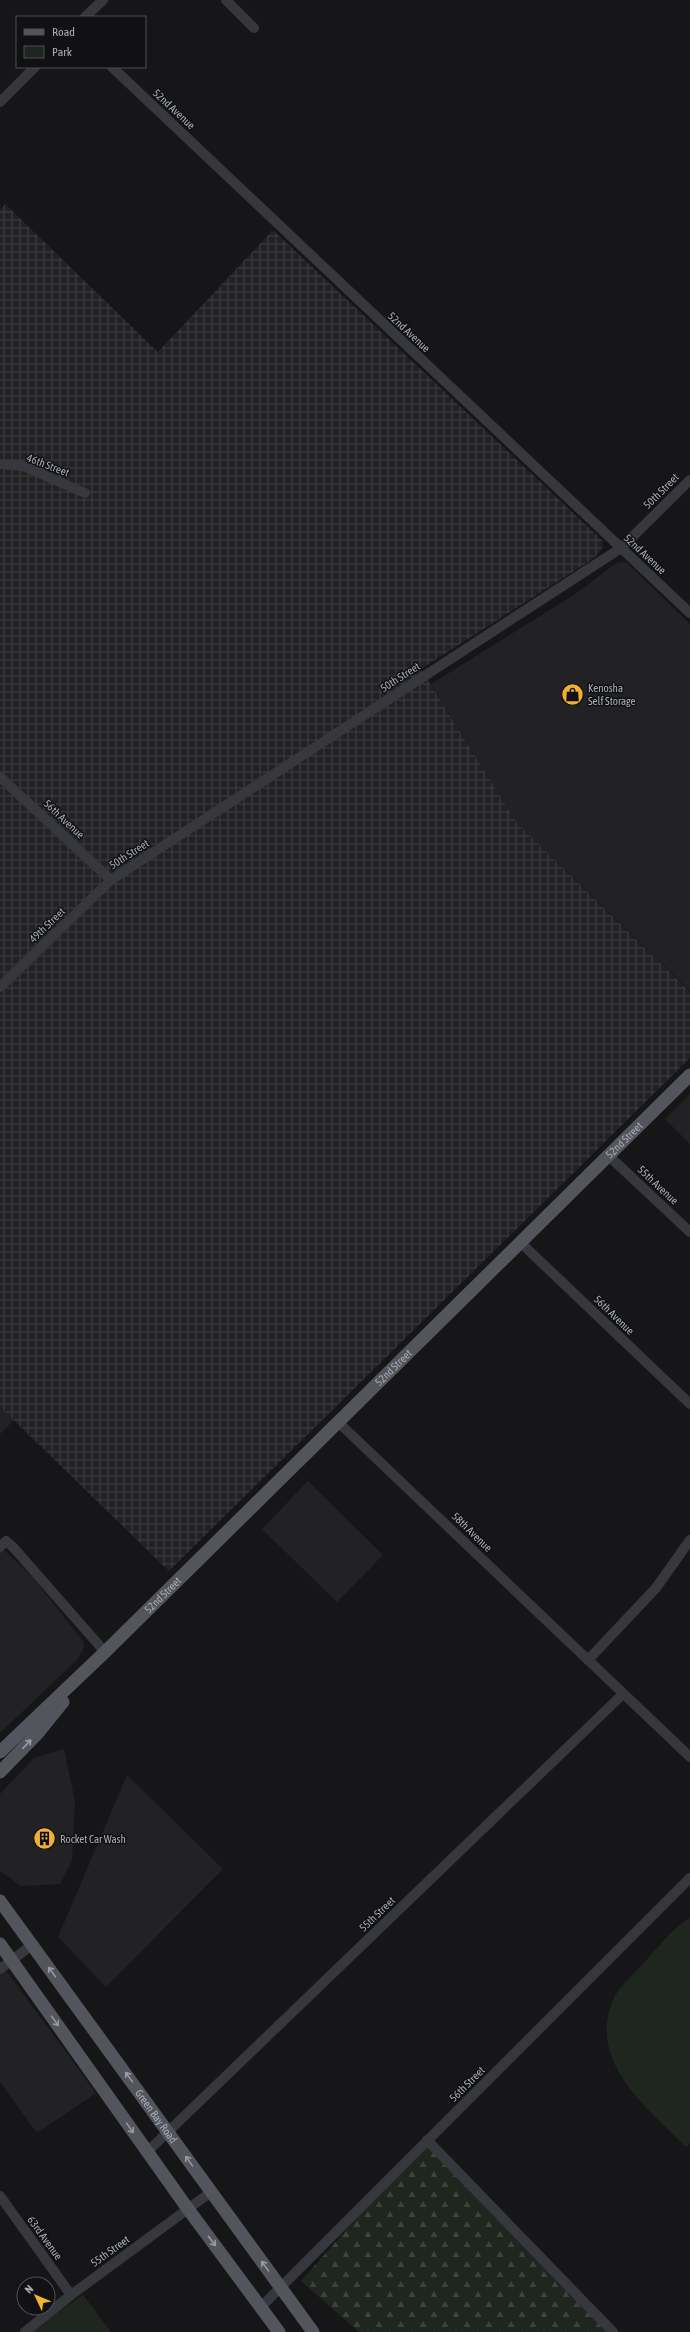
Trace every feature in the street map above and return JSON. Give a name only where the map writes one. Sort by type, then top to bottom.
[{"type":"main road","name":"52nd Street","points":[[0,1752],[101,1657],[690,1075]]},
{"type":"main road","name":"52nd Street","points":[[0,1772],[38,1733],[101,1657]]},
{"type":"main road","points":[[0,1745],[34,1720]]},
{"type":"main road","name":"Green Bay Road","points":[[0,1901],[168,2131],[312,2332]]},
{"type":"main road","points":[[0,1910],[16,1923]]},
{"type":"main road","points":[[0,1944],[147,2152],[279,2332]]},
{"type":"street","points":[[86,16],[102,0]]},
{"type":"street","points":[[226,0],[254,28]]},
{"type":"street","points":[[0,102],[34,68]]},
{"type":"street","name":"52nd Avenue","points":[[113,68],[690,613]]},
{"type":"street","name":"46th Street","points":[[0,464],[23,466],[85,493]]},
{"type":"street","name":"50th Street","points":[[111,880],[621,548],[690,480]]},
{"type":"street","name":"56th Avenue","points":[[0,777],[111,880]]},
{"type":"street","name":"49th Street","points":[[0,987],[111,880]]},
{"type":"street","name":"55th Avenue","points":[[609,1156],[690,1232]]},
{"type":"street","name":"56th Avenue","points":[[521,1243],[690,1404]]},
{"type":"street","name":"58th Avenue","points":[[338,1422],[690,1756]]},
{"type":"street","points":[[588,1660],[656,1588],[690,1540]]},
{"type":"street","points":[[0,1547],[6,1541],[12,1547],[101,1657]]},
{"type":"street","name":"55th Street","points":[[147,2152],[623,1694]]},
{"type":"street","name":"56th Street","points":[[261,2307],[690,1878]]},
{"type":"street","points":[[0,1969],[32,1945]]},
{"type":"street","points":[[427,2140],[613,2332]]},
{"type":"street","name":"55th Street","points":[[25,2332],[71,2295],[211,2192]]},
{"type":"street","name":"63rd Avenue","points":[[0,2196],[71,2295]]},
{"type":"shaded area","points":[[5,204],[158,352],[273,230],[603,541],[602,549],[593,559],[421,669],[517,823],[690,992],[690,1058],[169,1571],[0,1407],[0,210]]},
{"type":"shaded area","points":[[621,562],[627,563],[690,624],[690,991],[517,823],[431,684],[574,595],[615,564]]},
{"type":"shaded area","points":[[690,1094],[690,1144],[665,1119]]},
{"type":"shaded area","points":[[0,1407],[14,1420],[0,1434]]},
{"type":"shaded area","points":[[308,1481],[383,1555],[337,1602],[262,1529]]},
{"type":"shaded area","points":[[0,1546],[34,1579],[83,1641],[84,1647],[78,1659],[0,1733]]},
{"type":"shaded area","points":[[64,1749],[75,1801],[72,1861],[60,1884],[21,1886],[0,1871],[0,1794],[34,1758]]},
{"type":"shaded area","points":[[127,1775],[223,1869],[106,1987],[58,1937]]},
{"type":"shaded area","points":[[0,1962],[96,2093],[37,2133],[0,2082]]},
{"type":"green space","points":[[690,1918],[690,2143],[686,2147],[654,2116],[625,2082],[614,2063],[608,2044],[607,2023],[613,2000],[622,1985],[677,1927]]},
{"type":"green space","points":[[427,2140],[613,2332],[359,2332],[301,2281]]},
{"type":"green space","points":[[83,2295],[111,2332],[28,2332],[52,2316],[56,2316],[56,2313]]},
{"type":"place","name":"Kenosha Self Storage","points":[[572,694]]},
{"type":"place","name":"Rocket Car Wash","points":[[44,1839]]}]
